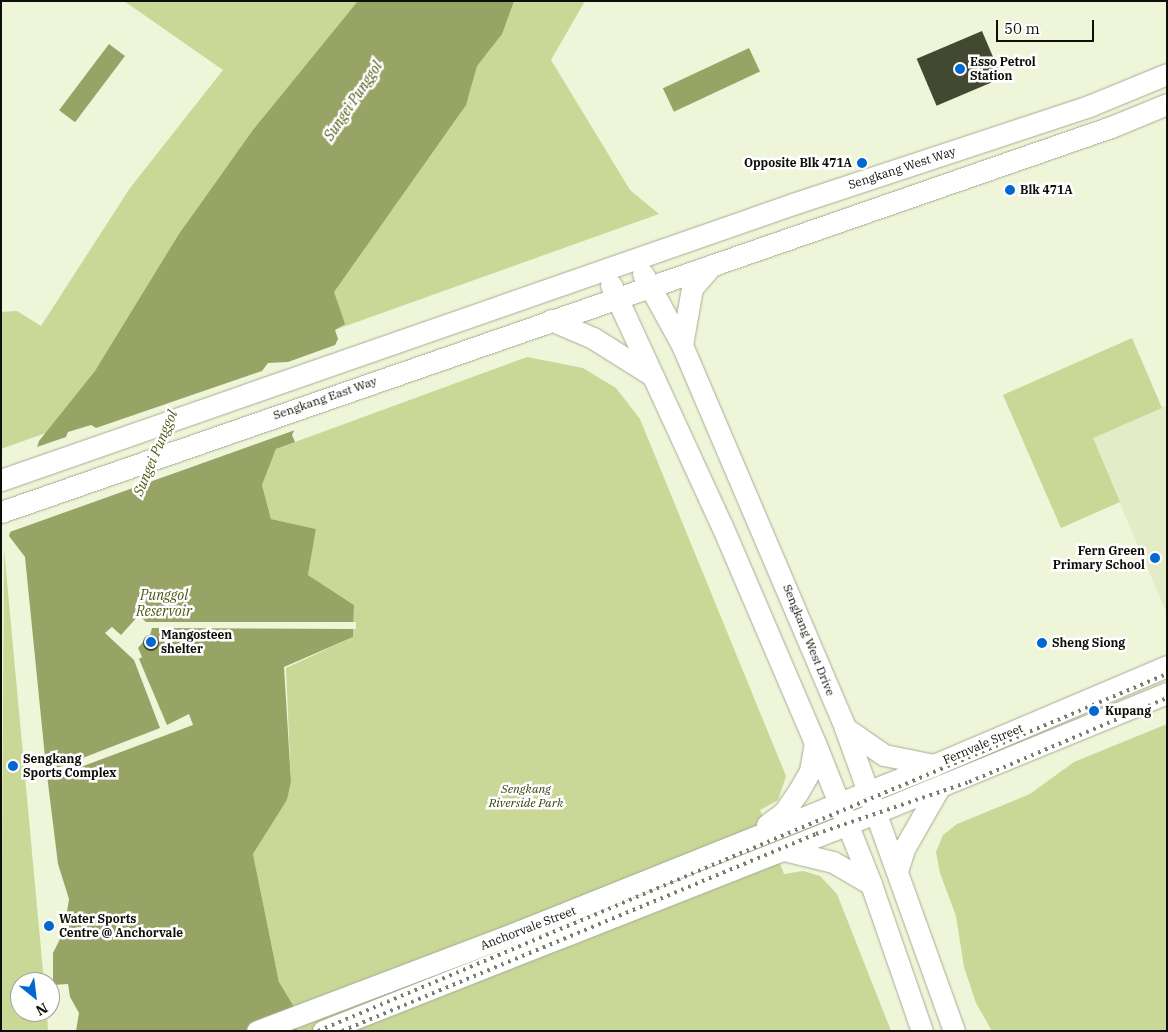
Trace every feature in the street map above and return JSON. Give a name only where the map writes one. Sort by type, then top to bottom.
[{"type":"main road","name":"Sengkang West Way","points":[[636,260],[1089,106],[1166,74]]},
{"type":"main road","points":[[650,286],[1111,127],[1167,104]]},
{"type":"main road","points":[[1,480],[636,260]]},
{"type":"main road","name":"Sengkang West Drive","points":[[636,260],[682,345],[845,728],[954,1031]]},
{"type":"main road","points":[[682,345],[692,288],[712,265]]},
{"type":"main road","points":[[605,271],[654,377],[815,742],[837,802],[871,884],[922,1031]]},
{"type":"main road","name":"Sengkang East Way","points":[[1,512],[650,286]]},
{"type":"main road","points":[[545,322],[593,338],[654,377]]},
{"type":"main road","name":"Fernvale Street","points":[[797,819],[934,765],[1167,666]]},
{"type":"main road","name":"Fernvale Street","points":[[846,824],[1167,693]]},
{"type":"main road","points":[[845,728],[884,755],[934,765]]},
{"type":"main road","points":[[749,839],[784,812],[798,792],[810,771],[815,742]]},
{"type":"main road","points":[[897,871],[905,847],[940,786]]},
{"type":"main road","points":[[797,819],[806,841]]},
{"type":"main road","name":"Anchorvale Street","points":[[257,1031],[797,819]]},
{"type":"main road","name":"Anchorvale Street","points":[[327,1029],[846,824]]},
{"type":"main road","points":[[784,850],[833,862],[871,884]]},
{"type":"shaded area","name":"Fern Green Primary School","points":[[1167,405],[1167,614],[1092,438]]},
{"type":"green space","points":[[124,1],[585,1],[551,60],[630,190],[659,214],[1,449],[1,312],[17,311],[41,326],[130,188],[223,70]]},
{"type":"green space","points":[[1132,338],[1162,408],[1093,438],[1120,502],[1061,528],[1003,395]]},
{"type":"green space","name":"Sengkang Riverside Park","points":[[527,357],[583,368],[616,388],[640,419],[786,776],[778,800],[760,810],[784,874],[803,871],[820,876],[837,894],[891,1031],[297,1031],[293,1005],[279,982],[253,854],[287,800],[291,782],[286,668],[353,637],[354,605],[308,575],[316,529],[271,519],[262,485],[276,449]]},
{"type":"green space","name":"Sengkang Sports Complex","points":[[4,549],[43,972],[10,972],[10,1022],[48,1022],[48,1031],[1,1031]]},
{"type":"green space","points":[[1167,724],[1167,1031],[992,1031],[976,1003],[964,967],[956,916],[940,873],[936,852],[943,835],[957,824],[1030,794],[1074,762]]},
{"type":"water","name":"Punggol Reservoir","points":[[358,1],[514,1],[502,34],[477,66],[466,105],[334,292],[345,324],[335,330],[338,339],[292,435],[295,442],[276,449],[262,485],[271,519],[316,529],[308,575],[354,605],[353,637],[284,667],[291,782],[287,800],[253,854],[279,982],[293,1005],[297,1031],[76,1031],[79,1013],[70,997],[68,984],[60,985],[60,972],[53,972],[53,953],[64,931],[69,899],[58,864],[46,767],[25,557],[9,536],[39,441],[95,371],[179,234],[253,130]]},
{"type":"water","points":[[109,44],[125,56],[75,122],[59,110]]},
{"type":"water","points":[[749,48],[760,72],[674,112],[663,88]]},
{"type":"pier","points":[[338,344],[298,429],[7,533],[34,448],[66,437],[68,432],[91,425],[96,428],[262,371],[268,363],[288,362]]},
{"type":"pier","points":[[139,615],[146,622],[356,622],[356,629],[152,628],[150,635],[157,639],[157,646],[149,650],[143,642],[138,648],[142,657],[139,659],[167,725],[189,714],[193,725],[46,780],[44,773],[160,728],[134,660],[105,633],[112,627],[121,635]]},
{"type":"building","name":"Esso Petrol Station","points":[[982,31],[1002,78],[937,106],[917,59]]},
{"type":"building","name":"Mangosteen shelter","points":[[151,635],[159,643],[151,651],[143,643]]},
{"type":"railway","points":[[318,1031],[1167,674]]},
{"type":"railway","points":[[342,1031],[816,834],[969,782],[1167,698]]},
{"type":"place","name":"Esso Petrol Station","points":[[960,69]]},
{"type":"place","name":"Opposite Blk 471A","points":[[862,163]]},
{"type":"place","name":"Blk 471A","points":[[1010,190]]},
{"type":"place","name":"Fern Green Primary School","points":[[1155,558]]},
{"type":"place","name":"Mangosteen shelter","points":[[151,642]]},
{"type":"place","name":"Sheng Siong","points":[[1042,643]]},
{"type":"place","name":"Kupang","points":[[1094,711]]},
{"type":"place","name":"Sengkang Sports Complex","points":[[13,766]]},
{"type":"place","name":"Water Sports Centre @ Anchorvale","points":[[49,926]]},
{"type":"water label","name":"Sungei Punggol","points":[[353,101]]},
{"type":"water label","name":"Sungei Punggol","points":[[155,453]]}]
